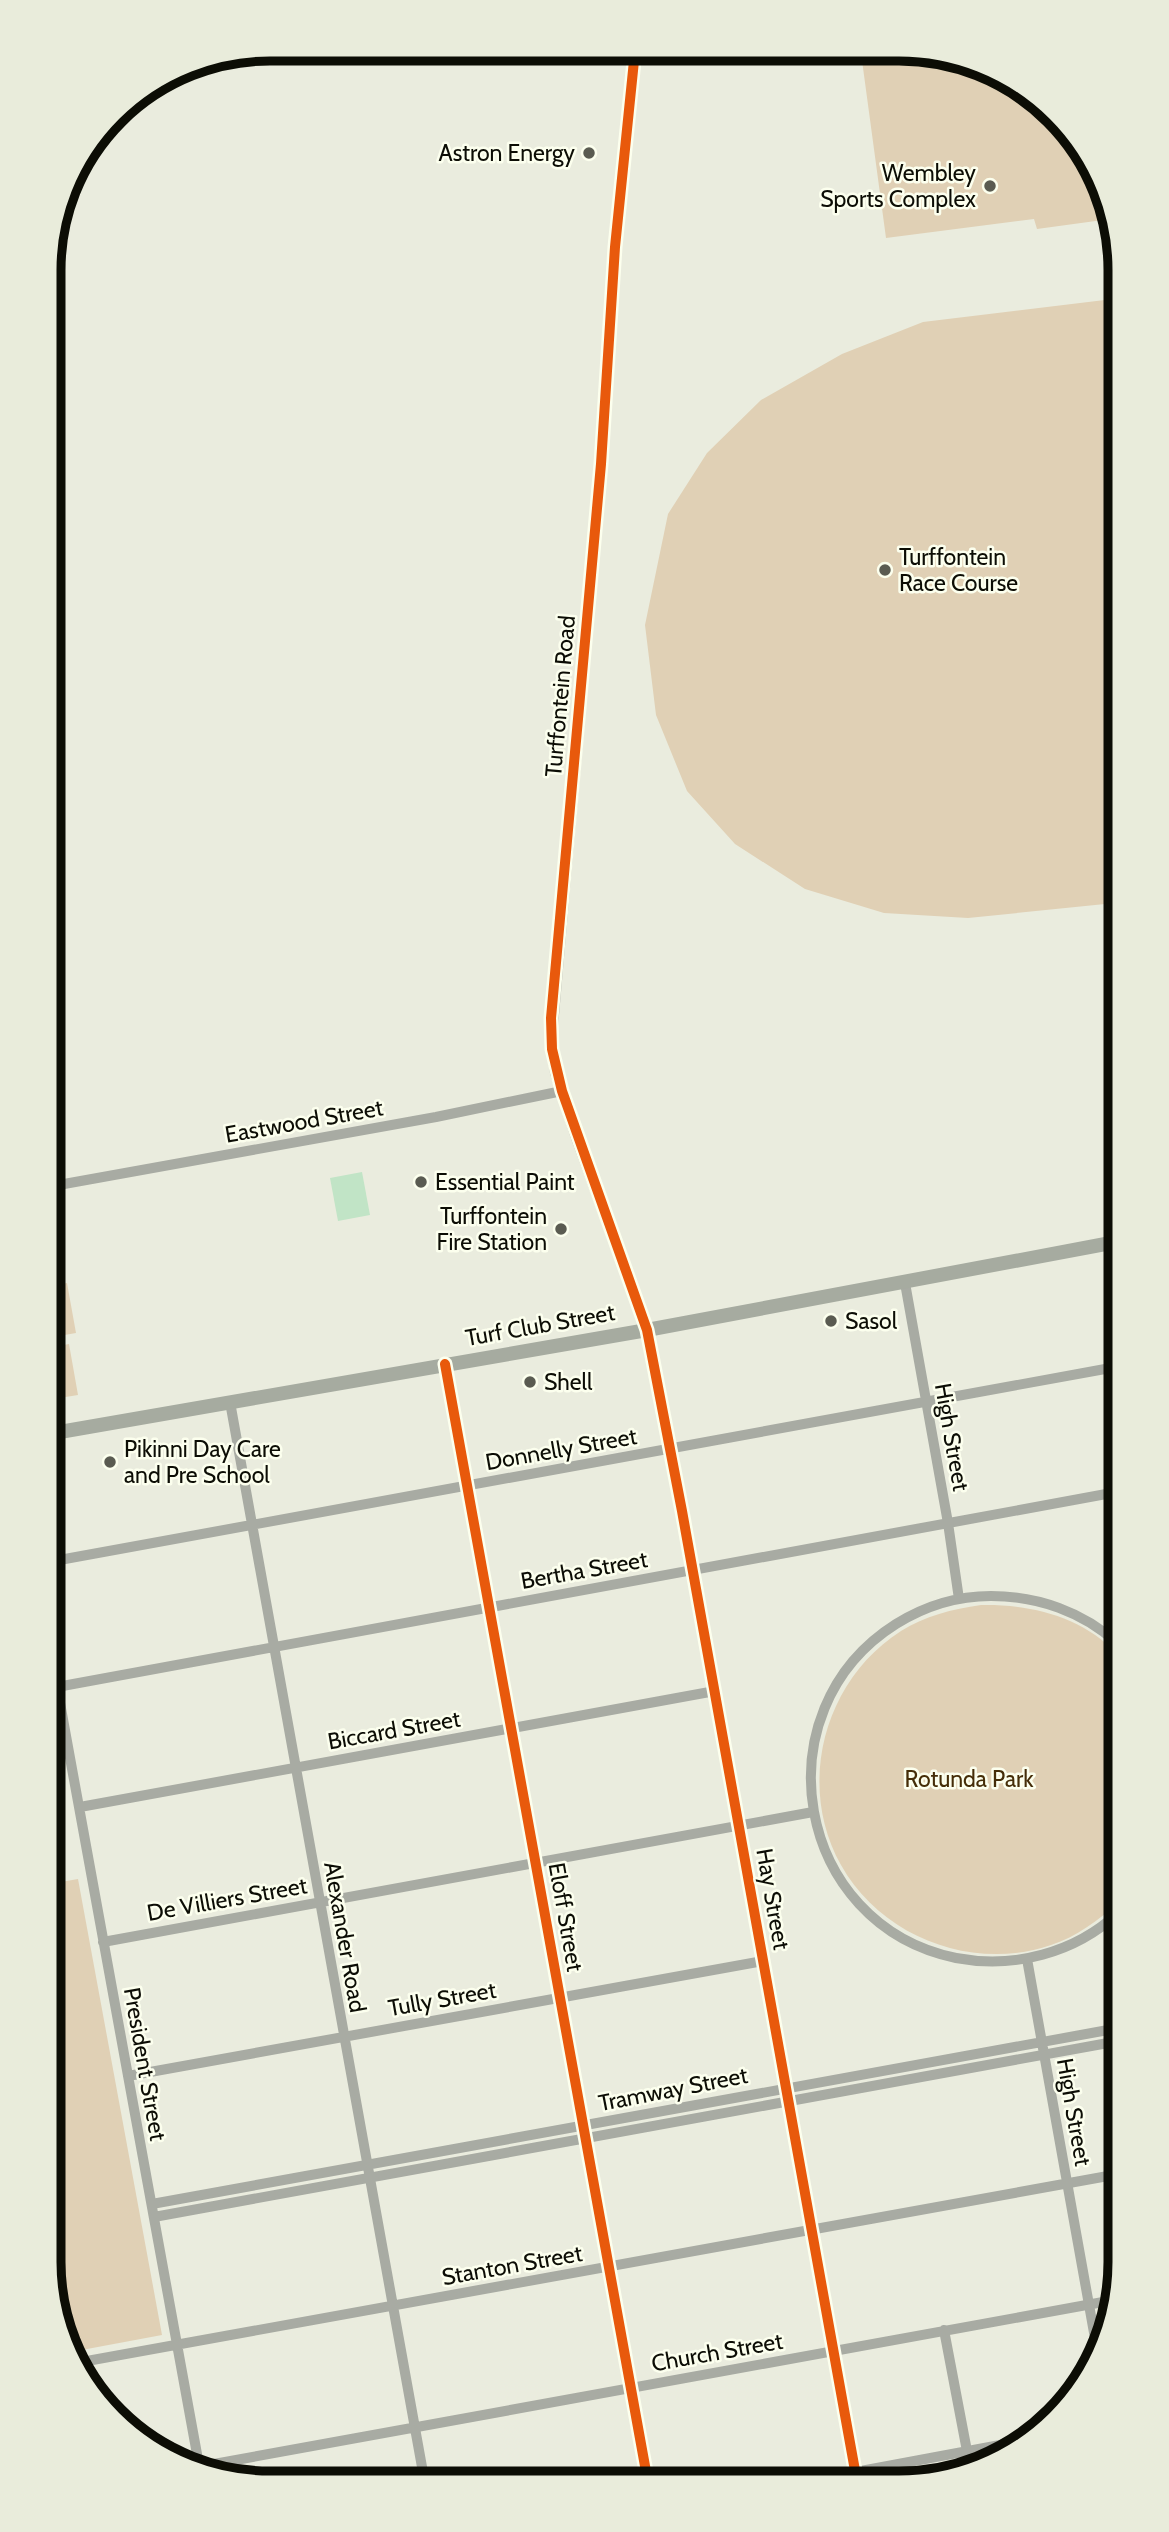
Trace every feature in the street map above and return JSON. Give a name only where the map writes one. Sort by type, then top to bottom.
[{"type":"main road","name":"Turf Club Street","points":[[61,1432],[647,1330],[1108,1244]]},
{"type":"street","name":"Turffontein Road","points":[[634,61],[615,247],[601,464],[551,1018],[552,1049],[562,1091],[647,1330]]},
{"type":"street","name":"Eastwood Street","points":[[62,1184],[436,1117],[562,1091]]},
{"type":"street","name":"High Street","points":[[905,1283],[959,1599]]},
{"type":"street","name":"Hay Street","points":[[647,1330],[740,1826],[855,2471]]},
{"type":"street","name":"Eloff Street","points":[[445,1364],[646,2471]]},
{"type":"street","name":"Donnelly Street","points":[[61,1560],[1107,1369]]},
{"type":"street","name":"Alexander Road","points":[[230,1402],[423,2471]]},
{"type":"street","name":"Bertha Street","points":[[61,1685],[1107,1494]]},
{"type":"street","points":[[1107,1636],[1090,1623],[1049,1604],[1004,1596],[959,1599],[930,1607],[903,1620],[872,1642],[847,1670],[824,1709],[815,1737],[810,1767],[813,1812],[825,1851],[839,1878],[858,1903],[889,1930],[907,1940],[945,1956],[986,1962],[1027,1959],[1080,1940],[1107,1921]]},
{"type":"street","name":"Biccard Street","points":[[80,1807],[715,1691]]},
{"type":"street","name":"President Street","points":[[61,1708],[176,2344],[199,2458]]},
{"type":"street","name":"De Villiers Street","points":[[103,1942],[813,1812]]},
{"type":"street","name":"High Street","points":[[1027,1959],[1094,2335]]},
{"type":"street","name":"Tully Street","points":[[128,2076],[763,1961]]},
{"type":"street","name":"Tramway Street","points":[[152,2204],[1107,2030]]},
{"type":"street","name":"Tramway Street","points":[[153,2217],[1107,2043]]},
{"type":"street","points":[[920,2064],[923,2077]]},
{"type":"street","points":[[687,2105],[690,2119]]},
{"type":"street","name":"Stanton Street","points":[[87,2361],[1107,2176]]},
{"type":"street","points":[[258,2183],[260,2197]]},
{"type":"street","name":"Church Street","points":[[216,2463],[1104,2302]]},
{"type":"street","points":[[944,2330],[967,2451]]},
{"type":"street","points":[[870,2471],[997,2446]]},
{"type":"green space","name":"Wembley Sports Complex","points":[[862,61],[939,65],[966,72],[1003,89],[1026,105],[1064,143],[1092,190],[1102,220],[1037,229],[1034,219],[886,238]]},
{"type":"green space","name":"Turffontein Race Course","points":[[1108,300],[1108,904],[968,918],[884,913],[805,889],[735,844],[687,791],[656,715],[645,625],[668,514],[707,453],[761,400],[842,354],[923,322]]},
{"type":"green space","points":[[67,1283],[76,1333],[61,1336],[61,1284]]},
{"type":"green space","points":[[69,1344],[78,1395],[61,1398],[61,1345]]},
{"type":"green space","name":"Rotunda Park","points":[[999,1605],[1036,1610],[1072,1622],[1107,1645],[1107,1912],[1069,1937],[1051,1945],[1021,1952],[991,1954],[961,1951],[904,1929],[880,1912],[858,1890],[841,1865],[828,1834],[821,1802],[820,1769],[825,1736],[836,1705],[853,1677],[874,1652],[901,1631],[920,1621],[960,1609]]},
{"type":"green space","points":[[78,1879],[162,2335],[81,2350],[68,2316],[61,2261],[61,1882]]},
{"type":"shaded area","points":[[362,1172],[370,1215],[338,1221],[330,1178]]},
{"type":"cycle path","points":[[634,61],[615,247],[601,464],[551,1018],[552,1049],[562,1091],[647,1330],[855,2471]]},
{"type":"cycle path","points":[[445,1364],[646,2471]]},
{"type":"place","name":"Astron Energy","points":[[589,153]]},
{"type":"place","name":"Wembley Sports Complex","points":[[990,186]]},
{"type":"place","name":"Turffontein Race Course","points":[[885,570]]},
{"type":"place","name":"Essential Paint","points":[[421,1182]]},
{"type":"place","name":"Turffontein Fire Station","points":[[561,1229]]},
{"type":"place","name":"Sasol","points":[[831,1321]]},
{"type":"place","name":"Shell","points":[[530,1382]]},
{"type":"place","name":"Pikinni Day Care and Pre School","points":[[110,1462]]}]
